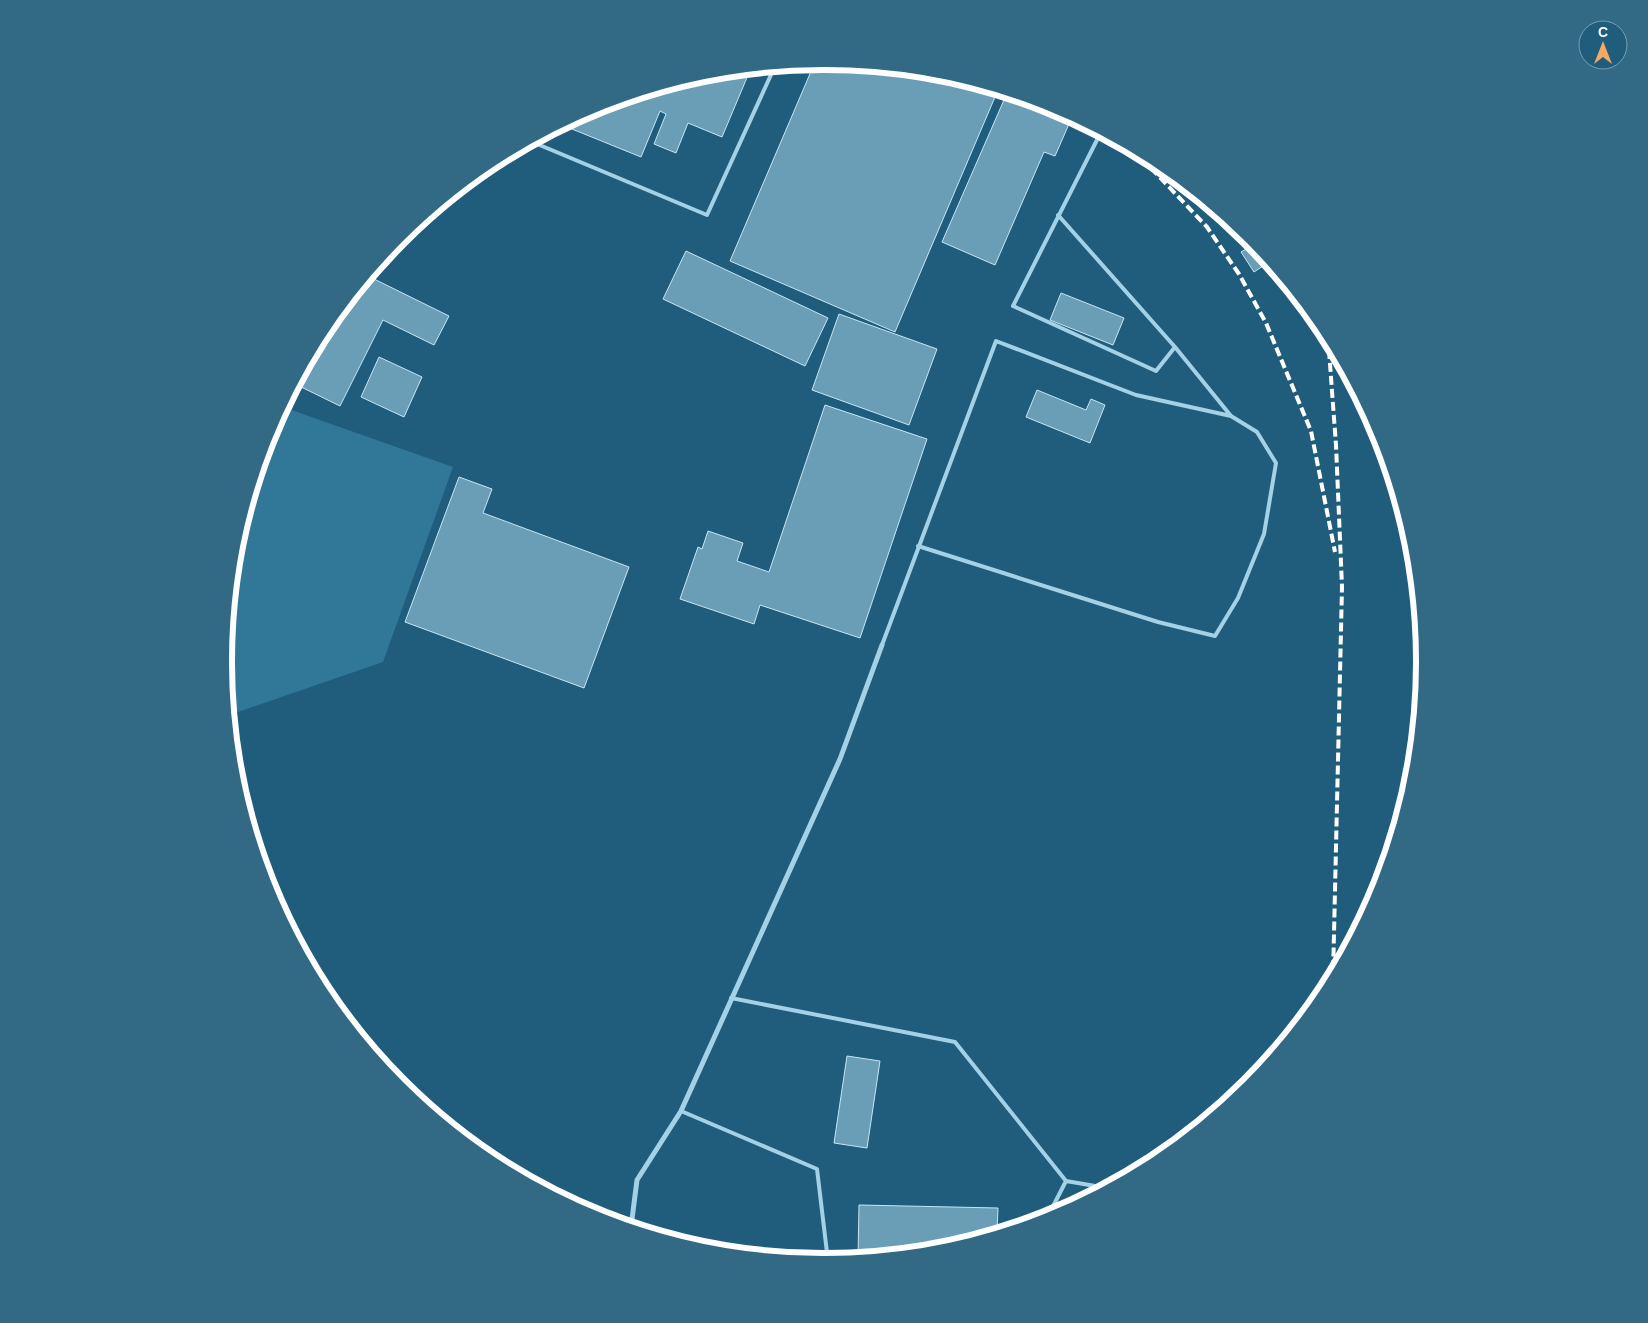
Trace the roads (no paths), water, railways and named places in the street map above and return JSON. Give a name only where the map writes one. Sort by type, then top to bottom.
[{"type":"street","points":[[632,1221],[637,1180],[681,1111],[840,759],[882,645]]},
{"type":"lane","points":[[537,144],[707,215],[772,72]]},
{"type":"lane","points":[[1098,137],[1013,306],[1156,372],[1175,346]]},
{"type":"lane","points":[[1058,214],[1175,346],[1230,416]]},
{"type":"lane","points":[[882,645],[918,546],[996,341],[1136,396],[1230,416],[1257,432],[1276,463],[1264,534],[1238,598],[1215,636],[1158,622],[918,546]]},
{"type":"lane","points":[[731,998],[956,1042],[1066,1181],[1097,1186]]},
{"type":"lane","points":[[681,1111],[817,1169],[827,1253]]},
{"type":"lane","points":[[1053,1207],[1066,1181]]},
{"type":"railway","points":[[1153,170],[1207,227],[1239,274],[1266,323],[1311,431],[1335,552]]},
{"type":"railway","points":[[1329,355],[1336,445],[1342,587],[1333,961]]}]
